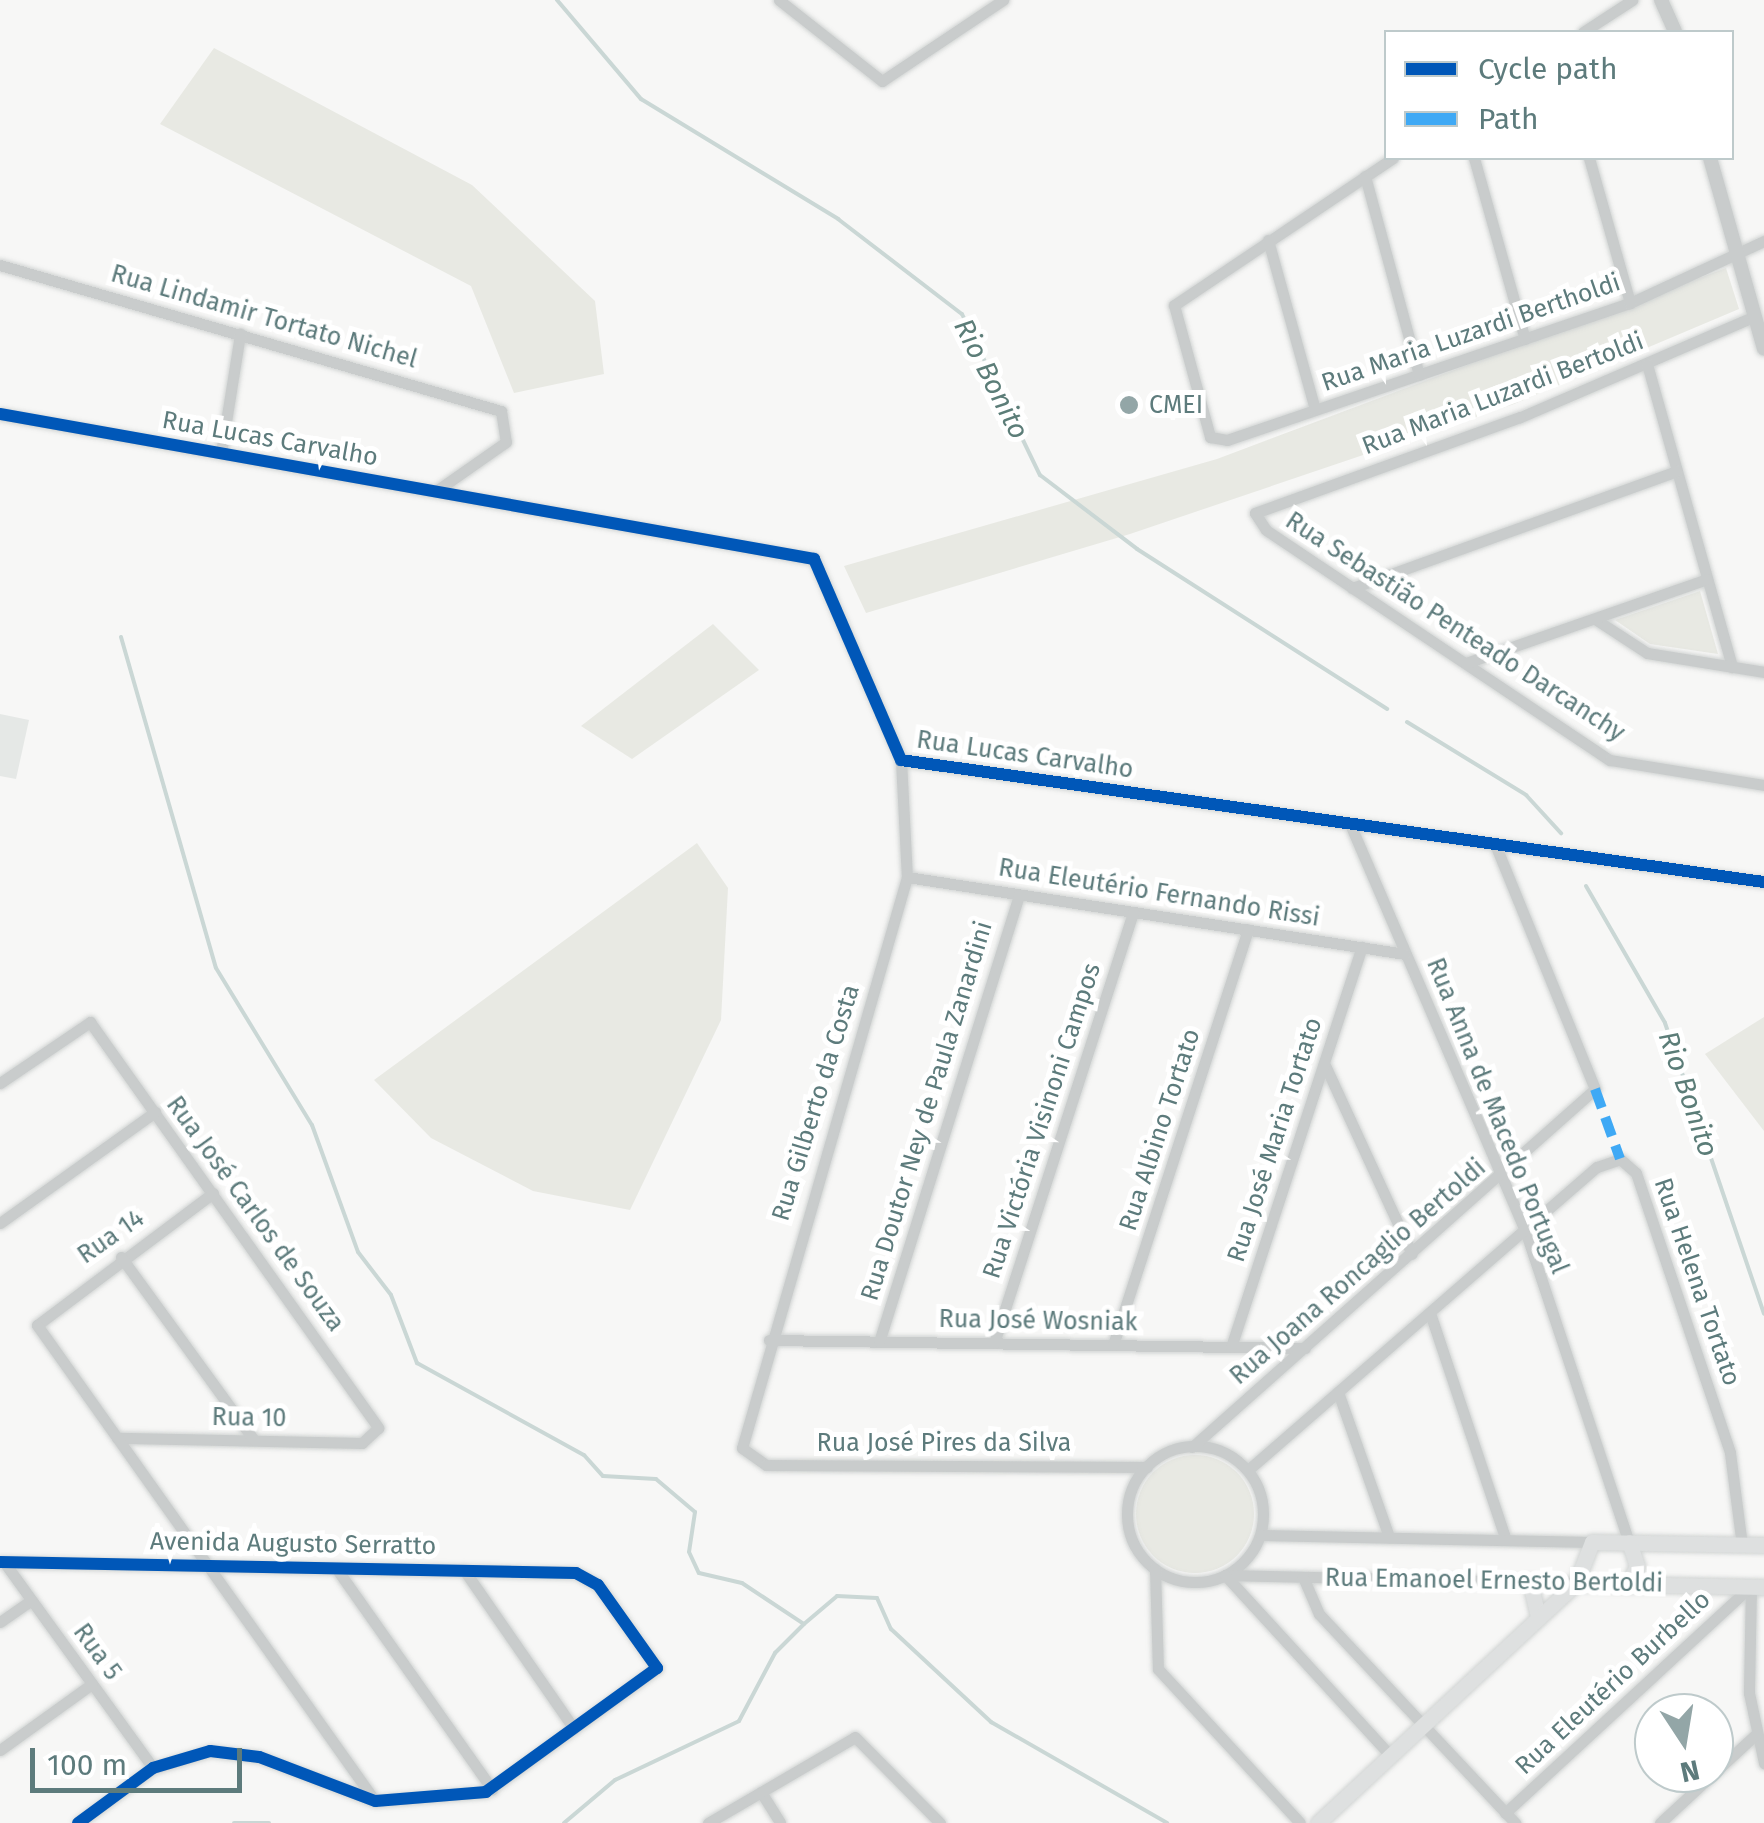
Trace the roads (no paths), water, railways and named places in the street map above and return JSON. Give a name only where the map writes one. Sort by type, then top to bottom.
[{"type":"main road","name":"Rua Emanoel Ernesto Bertoldi","points":[[1592,1542],[1764,1545]]},
{"type":"main road","points":[[1318,1823],[1576,1583],[1592,1542]]},
{"type":"main road","points":[[1628,1584],[1637,1566],[1629,1542]]},
{"type":"main road","points":[[1530,1582],[1538,1618]]},
{"type":"main road","name":"Rua Emanoel Ernesto Bertoldi","points":[[1576,1583],[1757,1587]]},
{"type":"street","points":[[779,0],[882,80],[1004,0]]},
{"type":"street","points":[[1586,30],[1632,0]]},
{"type":"street","points":[[1662,0],[1674,30]]},
{"type":"street","points":[[1314,410],[1268,240],[1390,160]]},
{"type":"street","points":[[1475,160],[1525,339]]},
{"type":"street","points":[[1589,160],[1630,303]]},
{"type":"street","points":[[1711,160],[1759,314],[1764,349]]},
{"type":"street","points":[[1365,176],[1419,375]]},
{"type":"street","name":"Rua Maria Luzardi Bertholdi","points":[[1268,240],[1174,306],[1214,440],[1630,303],[1737,254]]},
{"type":"street","points":[[1737,254],[1764,241]]},
{"type":"street","name":"Rua Lindamir Tortato Nichel","points":[[0,265],[487,404],[509,422],[500,448],[436,492]]},
{"type":"street","name":"Rua Maria Luzardi Bertoldi","points":[[1256,508],[1647,364],[1759,314]]},
{"type":"street","points":[[221,453],[240,334]]},
{"type":"street","points":[[1647,364],[1732,666]]},
{"type":"street","name":"Rua Lucas Carvalho","points":[[0,414],[814,559],[901,760],[1764,882]]},
{"type":"street","points":[[1352,588],[1677,471]]},
{"type":"street","name":"Rua Sebastião Penteado Darcanchy","points":[[1256,508],[1260,526],[1610,760],[1764,785]]},
{"type":"street","points":[[1466,663],[1707,579]]},
{"type":"street","points":[[1594,618],[1647,653],[1764,672]]},
{"type":"street","name":"Rua Gilberto da Costa","points":[[745,1454],[742,1432],[907,877],[901,760]]},
{"type":"street","name":"Rua Anna de Macedo Portugal","points":[[1350,824],[1525,1230],[1629,1542]]},
{"type":"street","name":"Rua Joana Roncaglio Bertoldi","points":[[1192,1447],[1503,1175],[1594,1089],[1495,844]]},
{"type":"street","name":"Rua Eleutério Fernando Rissi","points":[[907,877],[1405,954]]},
{"type":"street","name":"Rua Doutor Ney de Paula Zanardini","points":[[878,1342],[1018,894]]},
{"type":"street","name":"Rua Victória Visinoni Campos","points":[[994,1344],[1134,912]]},
{"type":"street","name":"Rua Albino Tortato","points":[[1114,1345],[1248,930]]},
{"type":"street","name":"Rua José Maria Tortato","points":[[1231,1347],[1362,947]]},
{"type":"street","name":"Rua José Carlos de Souza","points":[[0,1083],[90,1022],[213,1193],[377,1434]]},
{"type":"street","points":[[1324,1063],[1412,1254]]},
{"type":"street","points":[[0,1222],[154,1112]]},
{"type":"street","name":"Rua Helena Tortato","points":[[1525,1230],[1620,1159],[1636,1173],[1730,1453],[1742,1545]]},
{"type":"street","name":"Rua 14","points":[[116,1438],[37,1321],[213,1193]]},
{"type":"street","points":[[1248,1470],[1525,1230]]},
{"type":"street","points":[[122,1257],[254,1440]]},
{"type":"street","points":[[1430,1312],[1506,1540]]},
{"type":"street","name":"Rua José Wosniak","points":[[769,1340],[1306,1348]]},
{"type":"street","points":[[1338,1392],[1388,1537]]},
{"type":"street","name":"Rua 10","points":[[116,1438],[362,1443],[377,1434]]},
{"type":"street","points":[[116,1438],[375,1801]]},
{"type":"street","points":[[1155,1569],[1189,1582],[1225,1576],[1260,1534],[1261,1501],[1248,1470],[1192,1447],[1147,1466],[1128,1520],[1155,1569],[1158,1669],[1300,1823]]},
{"type":"street","name":"Rua José Pires da Silva","points":[[745,1454],[766,1465],[1147,1466]]},
{"type":"street","name":"Rua Emanoel Ernesto Bertoldi","points":[[1260,1534],[1592,1542]]},
{"type":"street","name":"Avenida Augusto Serratto","points":[[2,1562],[585,1574],[657,1668],[574,1729]]},
{"type":"street","name":"Rua 5","points":[[2,1562],[153,1768]]},
{"type":"street","points":[[336,1568],[492,1789]]},
{"type":"street","points":[[78,1823],[153,1768],[194,1753],[240,1753],[375,1801],[492,1789],[574,1729],[464,1570]]},
{"type":"street","points":[[1225,1576],[1392,1756]]},
{"type":"street","name":"Rua Emanoel Ernesto Bertoldi","points":[[1225,1576],[1576,1583]]},
{"type":"street","points":[[1303,1577],[1319,1614],[1515,1823]]},
{"type":"street","points":[[1757,1587],[1756,1734],[1764,1763]]},
{"type":"street","name":"Rua Eleutério Burbello","points":[[1505,1813],[1757,1587]]},
{"type":"street","points":[[0,1622],[32,1600]]},
{"type":"street","points":[[0,1750],[92,1684]]},
{"type":"street","points":[[1660,1823],[1756,1734]]},
{"type":"street","points":[[708,1823],[855,1737],[940,1823]]},
{"type":"street","points":[[761,1792],[780,1823]]},
{"type":"waterway","name":"Rio Bonito","points":[[557,0],[641,99],[838,219],[962,314],[1040,475],[1137,549],[1387,709]]},
{"type":"waterway","points":[[121,637],[216,968],[312,1125],[358,1252],[391,1295],[417,1363],[584,1455],[603,1476],[656,1479],[695,1512],[689,1552],[699,1573],[742,1583],[804,1624],[837,1596],[877,1598],[891,1629],[991,1722],[1167,1823]]},
{"type":"waterway","name":"Rio Bonito","points":[[1407,722],[1526,795],[1561,833]]},
{"type":"waterway","name":"Rio Bonito","points":[[1586,886],[1665,1023],[1764,1314]]},
{"type":"waterway","points":[[564,1823],[615,1780],[739,1721],[775,1653],[804,1624]]},
{"type":"waterway","points":[[234,1823],[269,1823]]},
{"type":"place","name":"CMEI","points":[[1129,405]]}]
